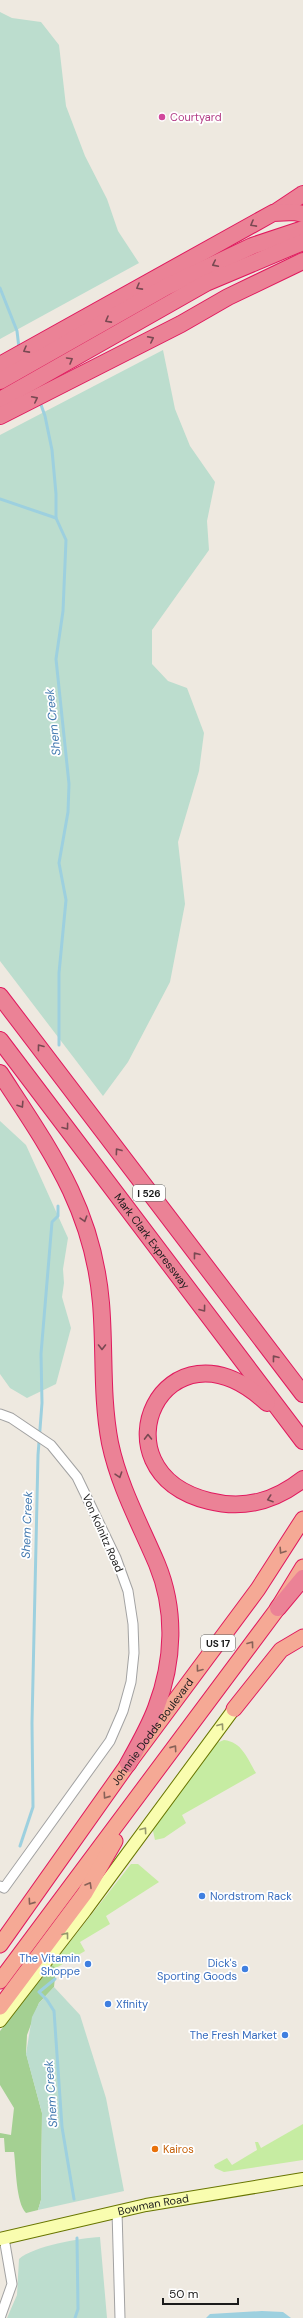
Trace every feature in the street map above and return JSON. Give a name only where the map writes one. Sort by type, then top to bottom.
[{"type":"highway","points":[[0,365],[273,213],[303,194]]},
{"type":"highway","points":[[273,213],[294,212],[303,214]]},
{"type":"highway","points":[[0,400],[170,294],[252,246],[303,229]]},
{"type":"highway","points":[[0,381],[170,294],[219,277],[303,242]]},
{"type":"highway","points":[[0,416],[182,324],[228,297],[303,261]]},
{"type":"highway","points":[[277,274],[303,272]]},
{"type":"highway","name":"I 526","points":[[0,996],[301,1392]]},
{"type":"highway","name":"Mark Clark Expressway","points":[[0,1040],[303,1442]]},
{"type":"highway","points":[[0,1073],[65,1174],[83,1217],[101,1302],[103,1393],[110,1444],[121,1481],[157,1564],[169,1604],[171,1622],[166,1677],[156,1709],[128,1764]]},
{"type":"highway","points":[[291,1426],[259,1396],[241,1383],[231,1378],[204,1372],[179,1379],[163,1395],[155,1406],[148,1427],[149,1451],[154,1463],[174,1486],[185,1493],[220,1503],[258,1503],[275,1497],[303,1479]]},
{"type":"highway","name":"Johnnie Dodds Boulevard","points":[[0,1945],[128,1764],[258,1589],[303,1518]]},
{"type":"highway","name":"US 17","points":[[0,1981],[278,1608],[303,1567]]},
{"type":"highway","points":[[278,1608],[303,1578]]},
{"type":"highway","points":[[234,1709],[281,1650],[303,1637]]},
{"type":"highway","points":[[0,2007],[85,1893],[151,1780]]},
{"type":"main road","points":[[0,2021],[234,1709]]},
{"type":"main road","name":"Bowman Road","points":[[1,2238],[117,2211],[234,2189],[303,2179]]},
{"type":"street","name":"Von Kolnitz Road","points":[[0,1414],[11,1418],[51,1445],[77,1477],[116,1558],[128,1591],[133,1624],[134,1653],[131,1682],[123,1711],[110,1741],[4,1888],[0,1886]]},
{"type":"street","points":[[117,2211],[120,2318]]},
{"type":"street","points":[[0,2318],[12,2284],[1,2238]]},
{"type":"green space","points":[[0,12],[12,18],[41,22],[59,45],[66,106],[85,156],[107,199],[118,231],[139,263],[0,339]]},
{"type":"green space","points":[[163,350],[175,409],[190,446],[215,482],[207,521],[209,550],[152,630],[152,664],[168,681],[187,688],[204,733],[199,771],[178,842],[185,904],[170,982],[128,1062],[103,1096],[0,961],[0,435]]},
{"type":"green space","points":[[0,1121],[26,1145],[68,1238],[63,1269],[64,1283],[62,1297],[71,1328],[56,1384],[27,1398],[10,1388],[0,1374]]},
{"type":"green space","points":[[224,1740],[230,1741],[240,1747],[247,1756],[256,1773],[182,1815],[186,1823],[164,1838],[155,1840],[153,1831],[154,1825],[214,1744]]},
{"type":"green space","points":[[131,1864],[138,1864],[159,1882],[106,1916],[110,1924],[80,1942],[85,1951],[56,1968],[52,1965]]},
{"type":"green space","points":[[52,1965],[56,1968],[54,1987],[39,2003],[27,2035],[26,2053],[42,2113],[41,2200],[38,2210],[26,2213],[18,2193],[14,2152],[5,2152],[4,2138],[0,2138],[0,2133],[11,2135],[14,2108],[0,2085],[0,2031]]},
{"type":"green space","points":[[54,1987],[80,2015],[106,2098],[124,2191],[38,2210],[41,2200],[42,2113],[26,2054],[32,2017],[39,2003]]},
{"type":"green space","points":[[303,2124],[303,2160],[224,2172],[215,2168],[214,2165],[227,2158],[232,2165],[257,2150],[255,2142],[258,2142],[261,2148]]},
{"type":"green space","points":[[100,2237],[107,2318],[7,2318],[17,2295],[19,2259],[35,2250],[46,2247],[70,2241]]},
{"type":"water","points":[[262,2311],[283,2312],[291,2318],[206,2318],[210,2314]]},
{"type":"waterway","name":"Shem Creek","points":[[0,288],[17,331],[19,348]]},
{"type":"waterway","name":"Shem Creek","points":[[40,402],[45,416],[52,450],[56,494],[56,518],[66,540],[63,611],[56,659],[69,784],[68,812],[59,863],[66,900],[59,973],[59,1045]]},
{"type":"waterway","points":[[0,499],[56,518]]},
{"type":"waterway","name":"Shem Creek","points":[[20,1846],[33,1807],[32,1723],[38,1455],[42,1403],[41,1354],[52,1222],[58,1216],[58,1206]]},
{"type":"waterway","name":"Shem Creek","points":[[55,1979],[39,1992],[47,2000],[54,2011],[62,2127],[74,2199]]},
{"type":"waterway","name":"Shem Creek","points":[[75,2318],[78,2309],[77,2238]]},
{"type":"place","name":"Courtyard","points":[[162,117]]},
{"type":"place","name":"Nordstrom Rack","points":[[202,1896]]},
{"type":"place","name":"The Vitamin Shoppe","points":[[88,1964]]},
{"type":"place","name":"Dick's Sporting Goods","points":[[245,1969]]},
{"type":"place","name":"Xfinity","points":[[108,2004]]},
{"type":"place","name":"The Fresh Market","points":[[285,2035]]},
{"type":"place","name":"Kairos","points":[[155,2149]]}]
